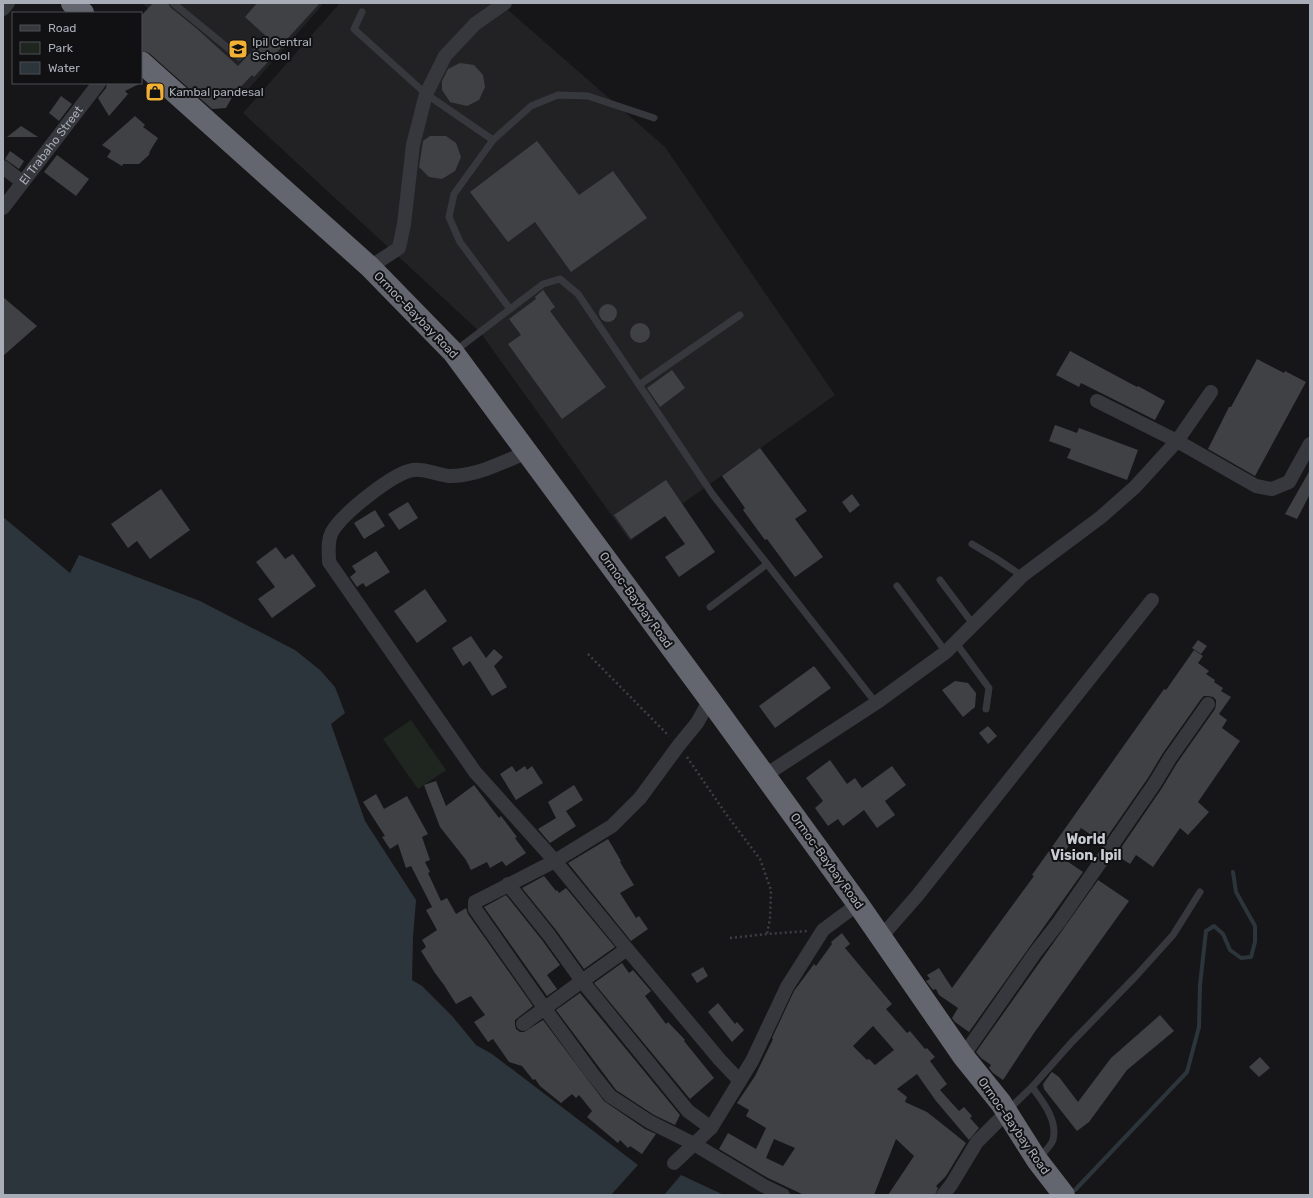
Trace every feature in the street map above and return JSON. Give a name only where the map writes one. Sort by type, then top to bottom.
[{"type":"highway","name":"Ormoc-Baybay Road","points":[[142,63],[370,267],[453,352],[710,700],[858,904],[963,1056],[1007,1112],[1043,1168],[1064,1195]]},
{"type":"street","points":[[3,9],[8,3]]},
{"type":"street","points":[[370,267],[399,248],[404,224],[413,145],[426,94],[445,56],[474,24],[505,3]]},
{"type":"street","name":"El Trabaho Street","points":[[3,208],[98,84]]},
{"type":"street","points":[[3,167],[22,182]]},
{"type":"street","points":[[764,776],[876,703],[951,647],[1022,576],[1101,517],[1134,487],[1177,441],[1211,392]]},
{"type":"street","points":[[1097,400],[1177,441],[1256,486],[1272,489],[1289,482],[1310,444]]},
{"type":"street","points":[[527,452],[500,464],[467,474],[450,476],[413,470],[390,479],[350,511],[332,532],[328,543],[329,562],[475,772],[555,861],[627,950],[720,1060],[740,1081]]},
{"type":"street","points":[[881,936],[917,896],[1152,600]]},
{"type":"street","points":[[710,700],[697,723],[640,798],[612,826],[555,861],[475,902],[475,909],[545,1009],[610,1096],[650,1122],[694,1144],[764,1186],[783,1195]]},
{"type":"street","points":[[963,1056],[1035,953],[1063,916],[1208,704]]},
{"type":"street","points":[[508,884],[549,935],[582,980],[688,1111],[710,1128]]},
{"type":"street","points":[[674,1163],[710,1128],[752,1061],[787,987],[823,930],[858,904]]},
{"type":"street","points":[[523,1024],[582,980],[627,950]]},
{"type":"street","points":[[943,1195],[951,1186],[977,1142],[1007,1112]]},
{"type":"lane","points":[[173,3],[239,57]]},
{"type":"lane","points":[[362,12],[354,30],[426,94],[493,140]]},
{"type":"lane","points":[[510,309],[460,242],[449,217],[454,194],[493,140],[531,106],[558,95],[588,96],[654,118]]},
{"type":"lane","points":[[453,352],[543,284],[560,280],[578,294],[713,495],[876,703]]},
{"type":"lane","points":[[639,385],[740,315]]},
{"type":"lane","points":[[972,544],[1022,576]]},
{"type":"lane","points":[[710,607],[767,564]]},
{"type":"lane","points":[[940,580],[973,624]]},
{"type":"lane","points":[[897,586],[989,688],[986,709]]},
{"type":"lane","points":[[1007,1112],[1173,935],[1200,892]]},
{"type":"lane","points":[[1032,1087],[1047,1107],[1054,1129],[1052,1142],[1043,1168]]},
{"type":"path","points":[[588,654],[679,745],[726,814],[760,859],[771,890],[770,919],[767,934]]},
{"type":"path","points":[[730,938],[823,930]]},
{"type":"shaded area","name":"Ipil Central School","points":[[142,3],[324,3],[244,94]]},
{"type":"shaded area","points":[[340,3],[500,3],[665,147],[835,395],[630,541],[480,332],[243,113]]},
{"type":"green space","points":[[411,720],[446,770],[418,789],[383,739]]},
{"type":"water","points":[[3,517],[70,573],[79,555],[200,601],[295,650],[320,670],[335,687],[345,713],[331,724],[365,821],[416,900],[412,980],[422,986],[452,1016],[476,1045],[492,1054],[638,1165],[611,1195],[3,1195]]},
{"type":"water","points":[[681,1175],[724,1195],[664,1195]]},
{"type":"building","points":[[153,3],[168,3],[170,7],[238,66],[266,36],[245,17],[257,3],[320,3],[254,77],[252,75],[234,94],[226,108],[212,109],[149,53],[142,50],[142,15]]},
{"type":"building","points":[[460,63],[474,65],[483,75],[485,87],[479,100],[467,106],[450,102],[442,90],[442,81],[448,69]]},
{"type":"building","points":[[107,84],[139,84],[125,91],[128,94],[109,116],[98,98],[106,88]]},
{"type":"building","points":[[61,96],[72,104],[59,121],[49,113]]},
{"type":"building","points":[[135,116],[145,125],[143,127],[158,138],[149,155],[139,164],[123,164],[122,166],[107,157],[111,151],[102,145]]},
{"type":"building","points":[[21,126],[38,137],[7,137]]},
{"type":"building","points":[[430,136],[446,136],[456,143],[461,157],[455,171],[442,179],[429,177],[419,167],[423,141]]},
{"type":"building","points":[[537,141],[579,195],[613,171],[647,218],[571,272],[535,222],[508,242],[470,192]]},
{"type":"building","points":[[10,151],[24,161],[19,169],[5,159]]},
{"type":"building","points":[[57,155],[89,179],[76,196],[44,172]]},
{"type":"building","points":[[543,290],[555,307],[550,311],[606,387],[562,419],[508,344],[521,335],[509,319],[536,299],[535,297]]},
{"type":"building","points":[[3,297],[37,326],[3,356]]},
{"type":"building","points":[[608,304],[614,307],[617,313],[614,319],[608,322],[602,319],[599,313],[602,307]]},
{"type":"building","points":[[636,323],[644,323],[650,329],[650,337],[644,343],[636,343],[630,337],[630,329]]},
{"type":"building","points":[[1070,351],[1165,401],[1155,420],[1081,383],[1079,387],[1056,375]]},
{"type":"building","points":[[1257,359],[1284,373],[1285,371],[1306,382],[1255,476],[1208,449],[1229,407],[1231,407]]},
{"type":"building","points":[[672,370],[685,388],[660,407],[647,388]]},
{"type":"building","points":[[1055,425],[1077,433],[1079,428],[1138,450],[1127,480],[1067,458],[1071,449],[1049,441]]},
{"type":"building","points":[[760,448],[807,511],[795,519],[823,557],[795,577],[743,510],[745,508],[722,476]]},
{"type":"building","points":[[1310,470],[1310,494],[1297,519],[1285,514]]},
{"type":"building","points":[[666,480],[715,552],[679,577],[665,557],[685,544],[665,516],[631,539],[614,515]]},
{"type":"building","points":[[161,489],[190,530],[150,559],[137,541],[128,548],[111,524]]},
{"type":"building","points":[[852,494],[860,505],[850,513],[842,502]]},
{"type":"building","points":[[408,502],[418,518],[399,530],[388,514]]},
{"type":"building","points":[[375,510],[385,526],[364,539],[354,523]]},
{"type":"building","points":[[276,547],[285,559],[293,554],[316,586],[272,618],[258,599],[275,587],[256,562]]},
{"type":"building","points":[[376,551],[390,572],[366,587],[363,583],[357,587],[350,577],[356,572],[352,566]]},
{"type":"building","points":[[425,589],[447,621],[417,643],[394,611]]},
{"type":"building","points":[[471,636],[486,658],[494,649],[503,657],[494,666],[507,687],[492,696],[470,661],[463,666],[452,648]]},
{"type":"building","points":[[1198,640],[1207,646],[1201,654],[1192,648]]},
{"type":"building","points":[[1194,650],[1203,656],[1198,663],[1209,671],[1206,674],[1223,688],[1221,691],[1231,697],[1219,714],[1227,720],[1222,728],[1240,741],[1198,802],[1209,812],[1188,835],[1180,828],[1153,867],[1136,855],[1130,864],[1116,855],[1215,709],[1216,700],[1213,697],[1204,696],[1163,753],[1148,778],[1103,843],[1081,828],[1061,857],[1083,872],[969,1032],[952,1018],[958,1008],[939,995],[936,989],[933,990],[926,981],[930,979],[927,975],[939,968],[952,988],[1034,876],[1032,875],[1164,689],[1166,690]]},
{"type":"building","points":[[814,666],[831,688],[775,728],[759,706]]},
{"type":"building","points":[[955,681],[968,683],[976,693],[975,707],[963,717],[942,690]]},
{"type":"building","points":[[988,726],[997,736],[988,744],[979,733]]},
{"type":"building","points":[[830,760],[847,784],[855,778],[862,788],[892,766],[906,785],[885,801],[895,815],[877,828],[864,810],[843,826],[838,819],[828,826],[815,808],[823,801],[806,778]]},
{"type":"building","points":[[512,766],[516,772],[525,766],[527,770],[532,766],[543,783],[516,800],[500,774]]},
{"type":"building","points":[[436,781],[446,806],[474,785],[499,818],[501,816],[517,837],[515,838],[526,853],[506,866],[502,861],[490,868],[487,862],[471,870],[466,860],[440,827],[424,785]]},
{"type":"building","points":[[574,785],[583,800],[566,811],[576,826],[550,843],[538,829],[556,818],[548,802]]},
{"type":"building","points":[[376,794],[384,809],[407,796],[428,834],[422,837],[430,860],[425,862],[430,872],[428,873],[441,901],[447,898],[456,914],[466,908],[468,914],[533,1006],[515,1020],[516,1029],[520,1032],[524,1032],[543,1020],[604,1101],[645,1129],[656,1134],[642,1154],[630,1146],[628,1148],[620,1140],[618,1143],[587,1117],[592,1111],[579,1095],[576,1098],[572,1094],[561,1103],[540,1086],[535,1079],[533,1080],[522,1066],[509,1062],[493,1039],[488,1042],[474,1022],[485,1015],[471,996],[456,1004],[421,951],[426,947],[422,940],[437,930],[426,910],[432,907],[411,866],[406,868],[398,844],[390,849],[382,837],[385,836],[363,802]]},
{"type":"building","points":[[608,839],[634,885],[620,893],[636,918],[639,916],[648,929],[631,941],[568,863]]},
{"type":"building","points":[[544,876],[559,893],[566,888],[615,947],[584,969],[556,930],[522,888]]},
{"type":"building","points":[[1098,880],[1129,901],[1034,1033],[1003,1080],[993,1073],[989,1068],[991,1065],[981,1058],[976,1052]]},
{"type":"building","points":[[506,895],[560,965],[547,975],[557,989],[547,996],[484,907]]},
{"type":"building","points":[[842,933],[850,944],[845,948],[892,1004],[886,1009],[907,1033],[910,1031],[925,1049],[927,1048],[935,1057],[930,1061],[947,1084],[940,1090],[959,1111],[964,1107],[972,1116],[970,1118],[979,1128],[969,1140],[936,1101],[917,1074],[897,1089],[907,1097],[905,1102],[927,1112],[966,1143],[946,1176],[936,1186],[938,1188],[935,1195],[888,1195],[914,1156],[896,1139],[874,1195],[804,1195],[768,1178],[719,1149],[728,1133],[756,1149],[766,1128],[746,1116],[749,1110],[737,1103],[755,1076],[794,991],[814,964],[816,966],[832,944],[831,942]],"holes":[[[873,1026],[894,1050],[875,1065],[869,1059],[867,1060],[853,1046]],[[774,1139],[795,1148],[783,1166],[766,1158]]]},
{"type":"building","points":[[622,963],[629,973],[633,970],[651,991],[645,996],[666,1024],[668,1022],[685,1040],[684,1041],[714,1078],[690,1099],[594,983]]},
{"type":"building","points":[[703,967],[708,976],[697,983],[691,974]]},
{"type":"building","points":[[580,993],[680,1115],[675,1125],[654,1115],[616,1090],[556,1010]]},
{"type":"building","points":[[718,1003],[735,1024],[737,1022],[744,1030],[732,1042],[708,1012]]},
{"type":"building","points":[[1160,1015],[1174,1031],[1127,1070],[1089,1122],[1077,1131],[1044,1089],[1043,1084],[1052,1072],[1059,1077],[1078,1102],[1111,1058]]},
{"type":"building","points":[[1260,1057],[1270,1068],[1259,1077],[1249,1067]]},
{"type":"waterway","points":[[1070,1192],[1075,1190],[1187,1072],[1199,1027],[1200,985],[1206,931],[1214,926],[1223,934],[1230,950],[1241,958],[1251,957],[1255,942],[1255,926],[1236,892],[1233,872]]},
{"type":"place","name":"Ipil Central School","points":[[238,49]]},
{"type":"place","name":"Kambal pandesal","points":[[155,92]]},
{"type":"district","name":"World Vision, Ipil","points":[[1086,848]]}]
